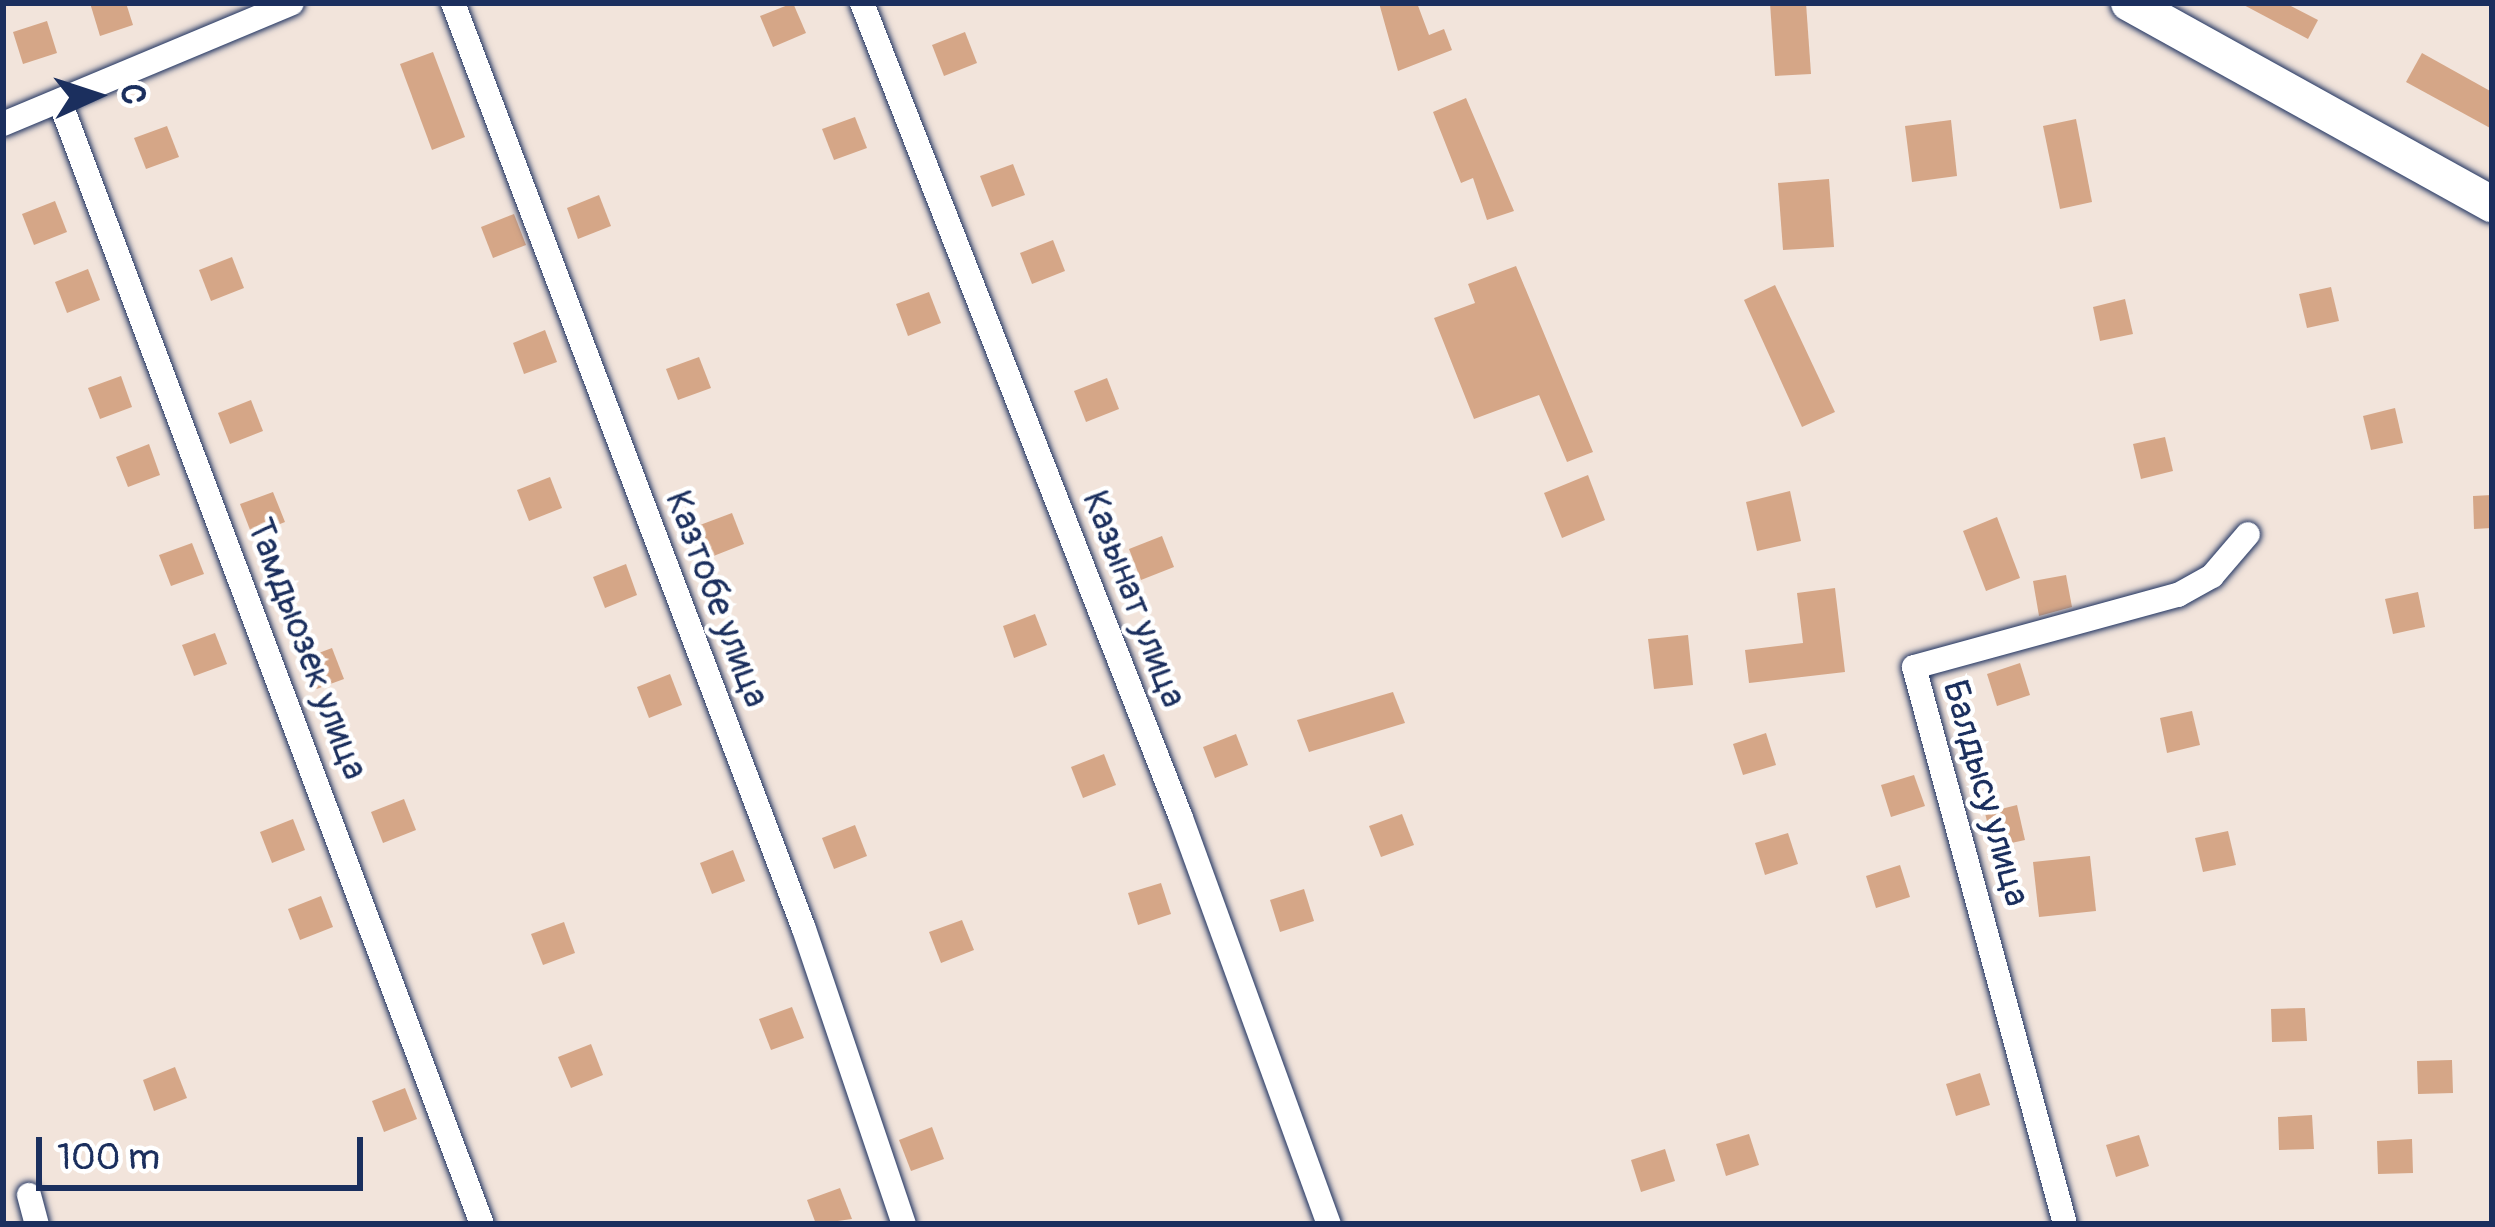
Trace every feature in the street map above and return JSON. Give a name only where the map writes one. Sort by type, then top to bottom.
[{"type":"main road","points":[[2128,3],[2492,204]]},
{"type":"street","points":[[3,124],[292,3]]},
{"type":"street","name":"Казтобе улица","points":[[453,3],[804,929],[904,1224]]},
{"type":"street","name":"Казынат улица","points":[[862,3],[1180,818],[1329,1224]]},
{"type":"street","name":"Тамдыозек улица","points":[[60,102],[482,1224]]},
{"type":"street","name":"Балдысу улица","points":[[2066,1224],[1914,667],[2178,595],[2212,576],[2248,535]]},
{"type":"street","points":[[29,1195],[37,1224]]},
{"type":"building","points":[[90,3],[126,3],[133,25],[100,36]]},
{"type":"building","points":[[793,3],[806,33],[773,47],[760,16]]},
{"type":"building","points":[[1379,3],[1417,3],[1429,35],[1444,29],[1452,50],[1398,71]]},
{"type":"building","points":[[1770,3],[1806,3],[1811,74],[1775,76]]},
{"type":"building","points":[[2240,3],[2285,3],[2318,20],[2308,39]]},
{"type":"building","points":[[47,21],[57,53],[23,64],[13,32]]},
{"type":"building","points":[[965,32],[977,63],[944,76],[932,45]]},
{"type":"building","points":[[433,52],[465,137],[432,150],[400,64]]},
{"type":"building","points":[[2422,53],[2492,92],[2492,129],[2406,82]]},
{"type":"building","points":[[1466,98],[1514,211],[1487,220],[1473,178],[1461,183],[1433,112]]},
{"type":"building","points":[[855,117],[867,148],[834,160],[822,129]]},
{"type":"building","points":[[2076,119],[2092,202],[2060,209],[2043,126]]},
{"type":"building","points":[[1951,120],[1957,176],[1912,182],[1905,126]]},
{"type":"building","points":[[167,126],[179,157],[146,169],[134,138]]},
{"type":"building","points":[[1013,164],[1025,195],[992,207],[980,176]]},
{"type":"building","points":[[1829,179],[1834,247],[1783,250],[1778,183]]},
{"type":"building","points":[[599,195],[611,226],[578,239],[567,208]]},
{"type":"building","points":[[55,201],[67,232],[34,245],[22,214]]},
{"type":"building","points":[[514,214],[526,245],[493,258],[481,227]]},
{"type":"building","points":[[1053,240],[1065,271],[1032,284],[1020,253]]},
{"type":"building","points":[[232,257],[244,288],[211,301],[199,270]]},
{"type":"building","points":[[1516,266],[1593,452],[1567,462],[1539,395],[1474,419],[1434,318],[1475,303],[1468,284]]},
{"type":"building","points":[[88,269],[100,300],[67,313],[55,282]]},
{"type":"building","points":[[1775,285],[1835,412],[1802,427],[1744,300]]},
{"type":"building","points":[[2331,287],[2339,321],[2307,328],[2299,294]]},
{"type":"building","points":[[929,292],[941,323],[908,336],[896,304]]},
{"type":"building","points":[[2125,299],[2133,334],[2100,341],[2093,307]]},
{"type":"building","points":[[545,330],[557,362],[524,374],[513,343]]},
{"type":"building","points":[[699,357],[711,388],[678,400],[666,369]]},
{"type":"building","points":[[121,376],[132,407],[100,419],[88,388]]},
{"type":"building","points":[[1107,378],[1119,409],[1086,422],[1074,391]]},
{"type":"building","points":[[251,400],[263,431],[230,444],[218,413]]},
{"type":"building","points":[[2395,408],[2403,443],[2371,450],[2363,416]]},
{"type":"building","points":[[2165,437],[2173,471],[2141,479],[2133,444]]},
{"type":"building","points":[[149,444],[160,475],[128,487],[116,457]]},
{"type":"building","points":[[1588,475],[1605,520],[1562,538],[1544,493]]},
{"type":"building","points":[[550,477],[562,508],[529,521],[517,490]]},
{"type":"building","points":[[1790,491],[1801,541],[1757,551],[1746,502]]},
{"type":"building","points":[[273,492],[285,522],[252,535],[240,504]]},
{"type":"building","points":[[2492,495],[2492,528],[2474,529],[2473,496]]},
{"type":"building","points":[[732,513],[744,544],[711,557],[700,525]]},
{"type":"building","points":[[1997,517],[2020,578],[1986,591],[1963,531]]},
{"type":"building","points":[[1162,536],[1174,567],[1141,580],[1129,549]]},
{"type":"building","points":[[192,543],[204,574],[171,586],[159,555]]},
{"type":"building","points":[[626,564],[637,595],[605,608],[593,577]]},
{"type":"building","points":[[2066,575],[2072,607],[2039,616],[2033,581]]},
{"type":"building","points":[[1835,588],[1845,672],[1749,683],[1745,650],[1803,643],[1797,593]]},
{"type":"building","points":[[2418,592],[2425,627],[2393,634],[2385,599]]},
{"type":"building","points":[[1035,614],[1047,645],[1014,658],[1003,626]]},
{"type":"building","points":[[215,633],[227,664],[194,676],[182,645]]},
{"type":"building","points":[[1688,635],[1693,685],[1654,689],[1648,639]]},
{"type":"building","points":[[332,648],[344,679],[311,691],[300,660]]},
{"type":"building","points":[[2020,663],[2030,695],[1997,706],[1987,674]]},
{"type":"building","points":[[670,674],[682,705],[649,718],[637,687]]},
{"type":"building","points":[[1393,692],[1405,723],[1309,752],[1297,720]]},
{"type":"building","points":[[2192,711],[2200,745],[2167,753],[2160,718]]},
{"type":"building","points":[[1766,733],[1776,765],[1743,775],[1733,744]]},
{"type":"building","points":[[1236,734],[1248,765],[1215,778],[1203,747]]},
{"type":"building","points":[[1104,754],[1116,785],[1083,798],[1071,767]]},
{"type":"building","points":[[1914,775],[1925,806],[1891,817],[1881,785]]},
{"type":"building","points":[[404,799],[416,830],[383,843],[371,812]]},
{"type":"building","points":[[2017,805],[2025,840],[1993,847],[1985,813]]},
{"type":"building","points":[[1402,814],[1414,845],[1381,857],[1369,826]]},
{"type":"building","points":[[293,819],[305,850],[272,863],[260,832]]},
{"type":"building","points":[[855,825],[867,856],[834,869],[822,838]]},
{"type":"building","points":[[2228,831],[2236,865],[2203,872],[2195,838]]},
{"type":"building","points":[[1788,833],[1798,864],[1765,875],[1755,843]]},
{"type":"building","points":[[733,850],[745,881],[712,894],[700,863]]},
{"type":"building","points":[[2090,856],[2096,911],[2039,917],[2033,862]]},
{"type":"building","points":[[1900,865],[1910,897],[1876,908],[1866,876]]},
{"type":"building","points":[[1161,883],[1171,914],[1138,925],[1128,893]]},
{"type":"building","points":[[1304,889],[1314,921],[1280,932],[1270,900]]},
{"type":"building","points":[[321,896],[333,927],[300,940],[288,909]]},
{"type":"building","points":[[962,920],[974,950],[941,963],[929,932]]},
{"type":"building","points":[[564,922],[575,953],[543,965],[531,934]]},
{"type":"building","points":[[792,1007],[804,1038],[771,1050],[759,1019]]},
{"type":"building","points":[[2305,1008],[2307,1041],[2272,1042],[2271,1009]]},
{"type":"building","points":[[591,1044],[603,1075],[571,1088],[558,1057]]},
{"type":"building","points":[[2452,1060],[2453,1093],[2418,1094],[2417,1061]]},
{"type":"building","points":[[175,1067],[187,1098],[154,1111],[143,1080]]},
{"type":"building","points":[[1980,1073],[1990,1105],[1956,1116],[1946,1084]]},
{"type":"building","points":[[405,1088],[417,1119],[384,1132],[372,1101]]},
{"type":"building","points":[[2312,1115],[2314,1149],[2279,1150],[2278,1117]]},
{"type":"building","points":[[932,1127],[944,1159],[911,1171],[899,1140]]},
{"type":"building","points":[[1749,1134],[1759,1165],[1726,1176],[1716,1144]]},
{"type":"building","points":[[2139,1135],[2149,1166],[2116,1177],[2106,1145]]},
{"type":"building","points":[[2412,1139],[2413,1173],[2378,1174],[2377,1141]]},
{"type":"building","points":[[1665,1149],[1675,1181],[1641,1192],[1631,1160]]},
{"type":"building","points":[[840,1188],[852,1219],[816,1224],[807,1200]]}]
